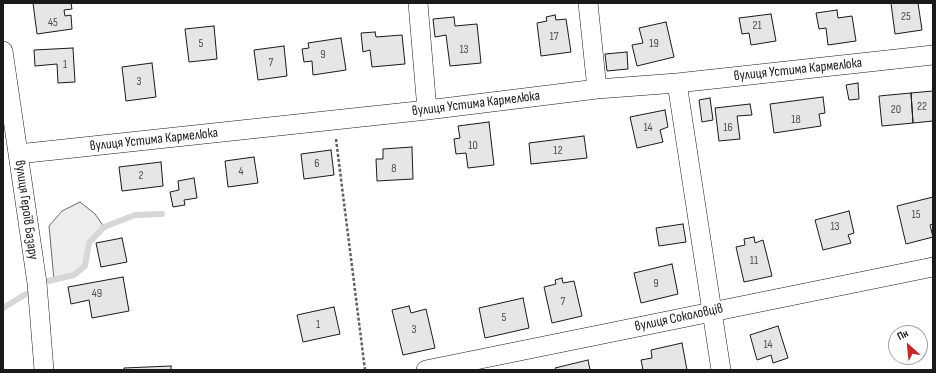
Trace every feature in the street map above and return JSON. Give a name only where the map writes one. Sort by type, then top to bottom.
[{"type":"street","points":[[418,3],[427,110]]},
{"type":"street","points":[[588,3],[597,89]]},
{"type":"street","name":"вулиця Героїв Базару","points":[[3,51],[37,283],[44,370]]},
{"type":"street","name":"вулиця Устима Кармелюка","points":[[18,154],[427,110],[597,89],[677,83],[933,55]]},
{"type":"street","points":[[677,83],[721,370]]},
{"type":"street","name":"вулиця Соколовців","points":[[426,370],[933,267]]},
{"type":"path","points":[[334,120],[365,370]]},
{"type":"shaded area","points":[[80,202],[95,214],[104,227],[89,243],[85,266],[74,275],[54,280],[49,226],[62,211]]},
{"type":"building","points":[[33,3],[71,3],[72,9],[64,10],[65,16],[71,15],[72,29],[37,34]]},
{"type":"building","points":[[891,3],[918,3],[922,30],[895,34]]},
{"type":"building","points":[[837,10],[838,18],[852,16],[856,41],[828,45],[826,28],[819,29],[816,13]]},
{"type":"building","points":[[771,14],[776,41],[751,45],[749,33],[742,34],[739,18]]},
{"type":"building","points":[[555,15],[556,20],[566,19],[571,52],[541,56],[537,23],[547,21],[546,17]]},
{"type":"building","points":[[454,17],[455,26],[477,24],[481,63],[450,66],[446,35],[435,37],[433,19]]},
{"type":"building","points":[[666,22],[674,57],[637,66],[632,45],[643,43],[639,28]]},
{"type":"building","points":[[214,26],[217,59],[189,62],[185,29]]},
{"type":"building","points":[[375,32],[376,37],[402,35],[405,64],[372,67],[370,50],[363,52],[361,33]]},
{"type":"building","points":[[341,38],[346,70],[313,75],[312,61],[304,62],[302,49],[309,48],[308,43]]},
{"type":"building","points":[[284,46],[287,76],[258,80],[254,50]]},
{"type":"building","points":[[73,48],[75,82],[58,83],[57,64],[35,66],[34,50]]},
{"type":"building","points":[[627,52],[628,69],[607,71],[605,54]]},
{"type":"building","points":[[152,63],[156,97],[126,101],[122,67]]},
{"type":"building","points":[[858,83],[859,99],[849,100],[846,85]]},
{"type":"building","points":[[933,91],[933,121],[913,123],[911,93]]},
{"type":"building","points":[[911,93],[913,123],[882,126],[879,96]]},
{"type":"building","points":[[823,97],[825,113],[819,114],[821,126],[774,133],[770,104]]},
{"type":"building","points":[[710,98],[713,120],[702,122],[699,100]]},
{"type":"building","points":[[750,104],[752,115],[737,116],[740,139],[719,141],[715,108]]},
{"type":"building","points":[[665,110],[668,127],[660,130],[663,142],[637,148],[630,117]]},
{"type":"building","points":[[489,122],[494,165],[468,168],[466,153],[456,154],[454,139],[460,138],[458,126]]},
{"type":"building","points":[[584,136],[587,158],[531,164],[529,143]]},
{"type":"building","points":[[412,147],[413,179],[377,181],[376,159],[383,159],[383,149]]},
{"type":"building","points":[[331,150],[334,175],[304,179],[301,154]]},
{"type":"building","points":[[254,157],[258,183],[228,187],[225,161]]},
{"type":"building","points":[[161,162],[163,186],[122,191],[119,167]]},
{"type":"building","points":[[194,178],[197,198],[184,200],[185,205],[173,207],[170,192],[179,190],[178,181]]},
{"type":"building","points":[[933,197],[933,224],[930,225],[933,237],[906,244],[897,206]]},
{"type":"building","points":[[849,211],[854,233],[848,235],[851,243],[823,250],[815,220]]},
{"type":"building","points":[[683,224],[686,242],[659,246],[656,228]]},
{"type":"building","points":[[754,237],[755,243],[763,240],[772,276],[744,282],[736,247],[745,245],[744,239]]},
{"type":"building","points":[[122,238],[127,262],[101,267],[96,243]]},
{"type":"building","points":[[672,264],[678,294],[641,303],[634,273]]},
{"type":"building","points":[[123,277],[129,311],[92,318],[89,300],[71,304],[68,287]]},
{"type":"building","points":[[562,278],[563,283],[574,281],[582,316],[552,323],[544,287],[556,284],[555,280]]},
{"type":"building","points":[[523,298],[529,328],[485,338],[479,308]]},
{"type":"building","points":[[409,306],[411,313],[426,309],[435,348],[403,355],[392,310]]},
{"type":"building","points":[[334,307],[340,334],[303,342],[297,315]]},
{"type":"building","points":[[778,326],[788,358],[773,363],[771,355],[757,360],[750,335]]},
{"type":"building","points":[[682,343],[687,370],[643,370],[641,360],[652,358],[651,350]]},
{"type":"building","points":[[588,360],[590,370],[556,370],[555,368]]},
{"type":"building","points":[[171,366],[171,370],[124,370],[124,368]]},
{"type":"waterway","points":[[48,281],[74,275],[85,266],[89,243],[104,227],[135,215],[162,214]]},
{"type":"waterway","points":[[3,308],[26,294]]}]
